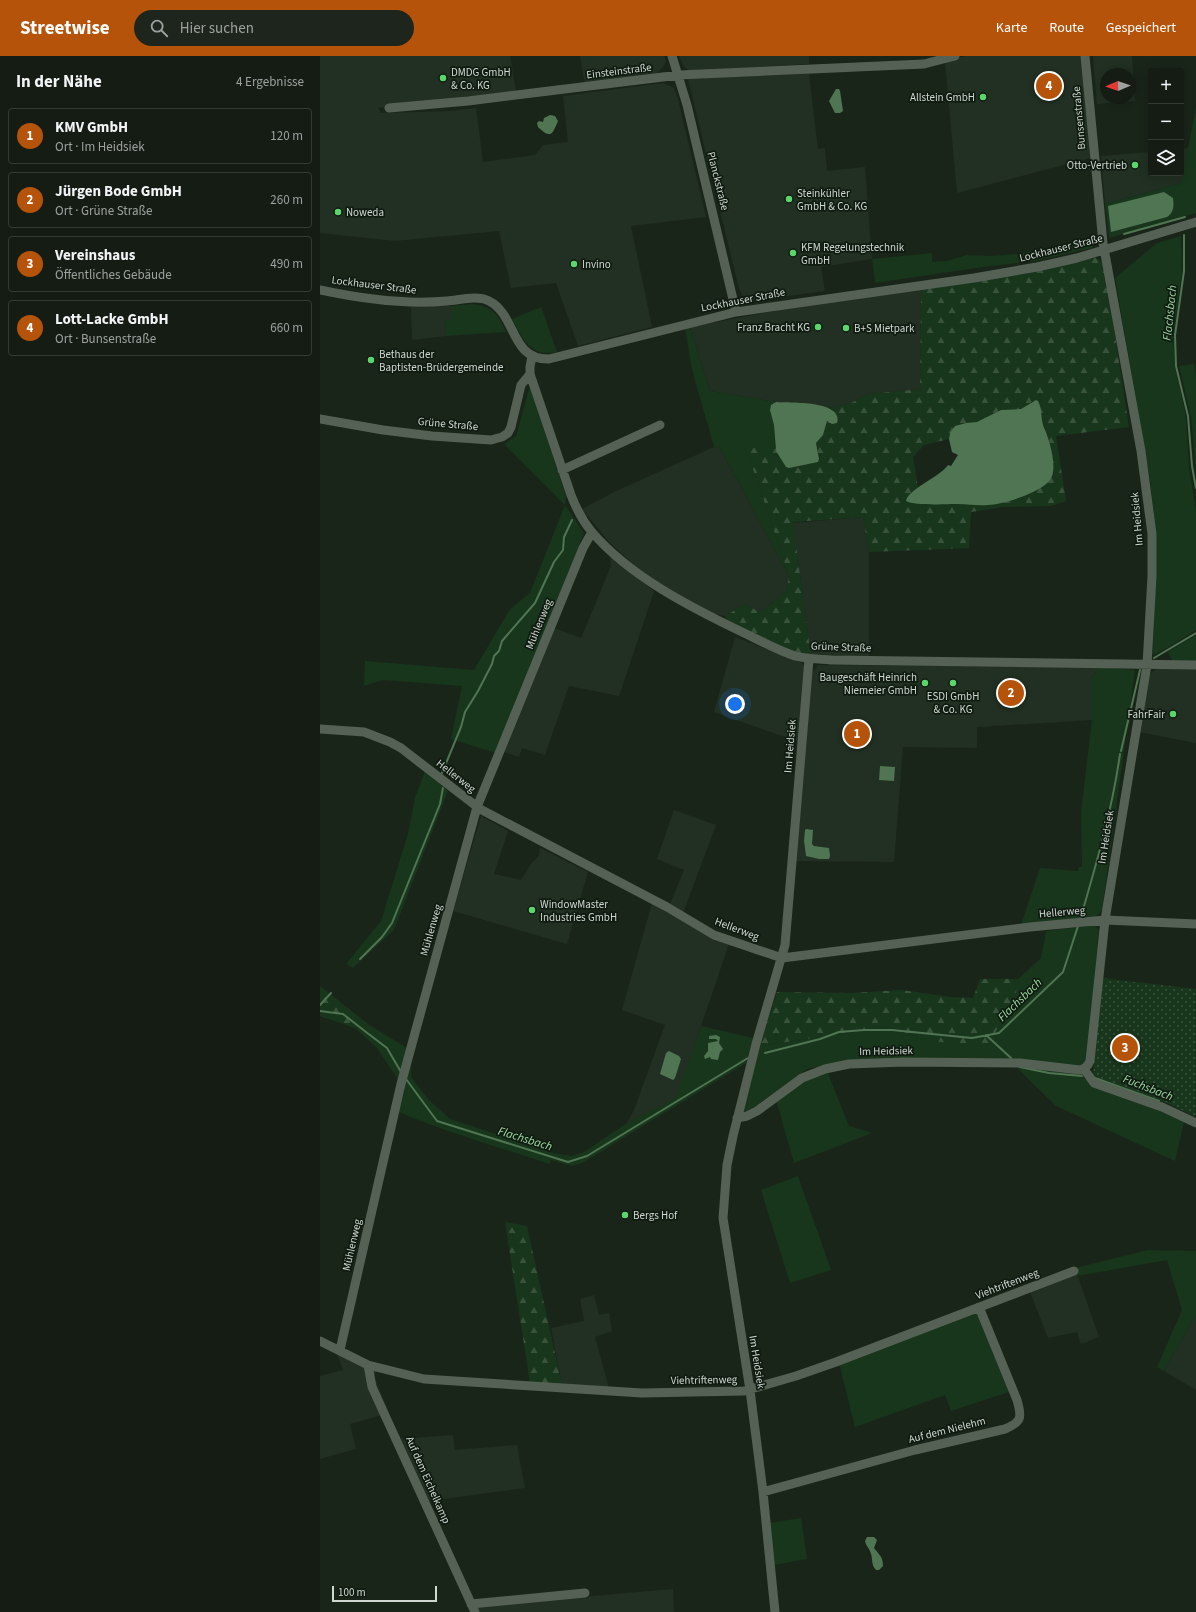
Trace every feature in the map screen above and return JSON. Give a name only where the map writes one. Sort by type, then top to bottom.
[{"type":"street","name":"Planckstraße","points":[[672,56],[679,75],[732,290],[736,312]]},
{"type":"street","name":"Einsteinstraße","points":[[389,108],[468,101],[679,75],[924,64],[955,56]]},
{"type":"street","name":"Bunsenstraße","points":[[1085,56],[1097,185],[1105,250]]},
{"type":"street","name":"Lockhauser Straße","points":[[320,290],[382,300],[413,303],[483,299],[497,306],[503,312],[517,341],[525,350],[532,356],[543,359],[554,358],[736,312],[1016,271],[1077,258],[1196,222]]},
{"type":"street","name":"Im Heidsiek","points":[[737,1118],[747,1116],[757,1111],[802,1078],[825,1069],[849,1064],[904,1062],[1020,1063],[1084,1069],[1090,1061],[1105,920],[1147,665],[1152,576],[1152,534],[1141,451],[1105,250]]},
{"type":"street","name":"Grüne Straße","points":[[532,356],[530,374],[562,470],[577,510],[592,532],[631,568],[685,604],[775,648],[795,656],[809,659],[1196,665]]},
{"type":"street","name":"Grüne Straße","points":[[320,419],[383,430],[432,436],[491,440],[502,437],[508,433],[512,426],[521,385],[524,379],[530,374]]},
{"type":"street","points":[[562,470],[660,425]]},
{"type":"street","name":"Mühlenweg","points":[[340,1350],[401,1084],[477,807],[583,548],[592,532]]},
{"type":"street","name":"Im Heidsiek","points":[[775,1612],[750,1390],[723,1218],[727,1165],[737,1118],[756,1044],[785,945],[809,659]]},
{"type":"street","name":"Hellerweg","points":[[320,729],[364,732],[390,742],[401,748],[477,807],[667,907],[714,935],[782,958],[1105,920],[1196,924]]},
{"type":"street","points":[[1084,1069],[1094,1083],[1162,1107],[1193,1122]]},
{"type":"street","name":"Viehtriftenweg","points":[[320,1341],[368,1365],[436,1381],[642,1393],[750,1390],[836,1362],[1074,1271]]},
{"type":"street","name":"Auf dem Nielehm","points":[[762,1492],[1014,1425],[1020,1417],[1017,1400],[979,1307]]},
{"type":"street","name":"Auf dem Eichelkamp","points":[[368,1365],[372,1387],[473,1608],[585,1593]]},
{"type":"shaded area","points":[[320,56],[510,56],[516,91],[378,108],[381,113],[450,111],[476,108],[483,162],[535,155],[543,145],[568,142],[563,96],[663,83],[674,88],[678,99],[706,217],[631,226],[652,327],[578,346],[556,283],[511,288],[499,231],[395,241],[320,233]]},
{"type":"shaded area","points":[[580,56],[664,56],[666,61],[663,67],[656,74],[585,84]]},
{"type":"shaded area","points":[[679,56],[809,56],[809,64],[690,71],[684,67]]},
{"type":"shaded area","points":[[966,56],[1082,56],[1090,158],[957,193],[945,61]]},
{"type":"shaded area","points":[[1093,56],[1132,56],[1133,68],[1100,68],[1100,104],[1097,104]]},
{"type":"shaded area","points":[[809,74],[818,149],[825,148],[827,171],[865,167],[872,259],[821,267],[825,291],[751,301],[742,295],[739,289],[688,79]]},
{"type":"shaded area","points":[[836,89],[839,89],[840,91],[843,111],[840,113],[835,113],[829,101]]},
{"type":"shaded area","points":[[550,115],[555,116],[558,121],[551,134],[548,134],[538,127],[537,123],[539,121],[543,122],[544,118]]},
{"type":"shaded area","points":[[1189,148],[1184,170],[1184,149]]},
{"type":"shaded area","points":[[1148,152],[1148,176],[1183,176],[1181,183],[1105,204],[1101,156]]},
{"type":"shaded area","points":[[1164,192],[1173,198],[1173,209],[1167,217],[1111,232],[1108,206]]},
{"type":"shaded area","points":[[921,289],[920,389],[869,394],[851,403],[829,408],[804,403],[776,402],[710,391],[690,327],[790,308]]},
{"type":"shaded area","points":[[452,306],[452,320],[445,320],[446,336],[412,340],[411,307]]},
{"type":"shaded area","points":[[1036,400],[1040,404],[1042,423],[1049,441],[1053,463],[1052,475],[1050,480],[1045,485],[1021,497],[988,505],[923,504],[910,503],[906,501],[912,492],[944,470],[948,465],[951,466],[958,455],[952,452],[949,439],[950,433],[955,426],[977,422],[1001,410],[1021,409]]},
{"type":"shaded area","points":[[776,402],[814,404],[832,410],[837,416],[837,423],[832,424],[827,421],[823,435],[816,443],[819,459],[818,462],[789,468],[786,467],[776,451],[774,425],[770,410],[771,405]]},
{"type":"shaded area","points":[[714,447],[720,448],[789,576],[786,592],[760,612],[745,604],[725,616],[706,612],[678,596],[634,565],[609,542],[582,509],[614,492]]},
{"type":"shaded area","points":[[863,517],[869,552],[869,658],[811,657],[793,523]]},
{"type":"shaded area","points":[[610,556],[654,591],[619,696],[569,686],[545,755],[522,748],[519,757],[504,752],[554,628],[581,638],[611,566]]},
{"type":"shaded area","points":[[735,637],[802,663],[806,671],[799,742],[714,712]]},
{"type":"shaded area","points":[[818,665],[1096,667],[1096,672],[1092,678],[1092,720],[977,727],[977,748],[903,747],[894,862],[795,861],[811,674]]},
{"type":"shaded area","points":[[1157,669],[1196,669],[1196,743],[1139,732],[1149,677],[1152,672]]},
{"type":"shaded area","points":[[880,766],[895,767],[894,781],[879,780]]},
{"type":"shaded area","points":[[674,810],[716,825],[683,913],[670,904],[684,870],[657,859]]},
{"type":"shaded area","points":[[481,816],[508,831],[494,874],[521,880],[531,864],[539,856],[540,848],[588,872],[567,944],[453,911]]},
{"type":"shaded area","points":[[806,829],[813,830],[812,844],[814,846],[829,848],[829,859],[819,859],[806,856],[804,841]]},
{"type":"shaded area","points":[[652,903],[711,937],[729,944],[676,1099],[627,1123],[634,1110],[665,1025],[622,1010]]},
{"type":"shaded area","points":[[716,1035],[720,1037],[719,1043],[723,1049],[720,1052],[718,1060],[711,1059],[710,1057],[705,1059],[704,1056],[708,1051],[708,1043],[718,1041],[716,1039],[709,1039],[709,1036]]},
{"type":"shaded area","points":[[669,1051],[679,1056],[681,1059],[673,1080],[660,1074],[666,1053]]},
{"type":"shaded area","points":[[1075,1268],[1099,1337],[1081,1344],[1077,1332],[1048,1338],[1030,1292]]},
{"type":"shaded area","points":[[594,1295],[599,1315],[609,1313],[612,1331],[595,1337],[609,1388],[562,1385],[551,1328],[584,1321],[580,1299]]},
{"type":"shaded area","points":[[1196,1314],[1196,1390],[1164,1371]]},
{"type":"shaded area","points":[[337,1354],[377,1371],[374,1376],[389,1413],[350,1424],[356,1449],[320,1459],[320,1376],[343,1370]]},
{"type":"shaded area","points":[[453,1435],[455,1450],[517,1445],[525,1488],[429,1501],[401,1439]]},
{"type":"shaded area","points":[[867,1537],[874,1537],[877,1540],[874,1548],[883,1563],[883,1566],[879,1570],[876,1570],[873,1566],[870,1552],[865,1541]]},
{"type":"shaded area","points":[[673,1589],[674,1612],[478,1612],[475,1606]]},
{"type":"green space","points":[[1196,108],[1196,213],[1109,238],[1105,204],[1181,183],[1182,176],[1184,176],[1184,168]]},
{"type":"green space","points":[[1181,236],[1182,272],[1173,335],[1175,367],[1186,417],[1189,468],[1196,512],[1196,630],[1153,655],[1156,533],[1150,480],[1115,278],[1157,243]]},
{"type":"green space","points":[[1097,238],[1092,248],[1035,261],[875,283],[872,259],[932,253],[932,262],[947,261],[967,255],[990,256],[1019,254]]},
{"type":"green space","points":[[1095,257],[1104,263],[1129,427],[1056,436],[1066,501],[1051,506],[1002,507],[971,512],[969,548],[869,552],[863,517],[793,522],[811,657],[796,653],[728,622],[725,616],[745,604],[760,612],[786,592],[789,576],[745,448],[775,448],[786,467],[819,459],[816,443],[823,435],[826,422],[829,421],[835,411],[829,408],[851,403],[869,394],[920,389],[921,289],[1029,273]],"holes":[[[1033,401],[1049,440],[1053,473],[987,505],[909,495],[918,487],[913,457],[924,445],[949,439],[950,433],[966,423],[977,422],[1001,410],[1021,409]]]},
{"type":"green space","points":[[472,304],[485,307],[494,312],[506,332],[446,336],[445,320],[452,320],[452,306]]},
{"type":"green space","points":[[541,307],[557,352],[547,353],[533,349],[524,340],[512,319]]},
{"type":"green space","points":[[690,327],[710,391],[776,402],[770,407],[774,425],[775,448],[745,448],[789,576],[720,448],[714,447],[692,370],[685,328]]},
{"type":"green space","points":[[1194,364],[1196,377],[1196,472],[1191,416],[1179,366]]},
{"type":"green space","points":[[530,386],[566,497],[565,505],[504,444],[516,436]]},
{"type":"green space","points":[[565,505],[584,533],[496,753],[451,739],[462,686],[383,680],[364,686],[365,661],[474,670],[510,609],[530,593]]},
{"type":"green space","points":[[1196,635],[1196,662],[1173,662],[1168,652]]},
{"type":"green space","points":[[1096,667],[1135,670],[1102,910],[1095,917],[1021,925],[1040,868],[1078,871],[1079,867],[1082,867],[1081,812],[1092,720],[1092,678],[1096,672]]},
{"type":"green space","points":[[425,771],[448,791],[394,930],[353,968],[346,964],[381,921],[408,834],[415,798]]},
{"type":"green space","points":[[1094,925],[1099,930],[1086,1062],[1074,1068],[848,1060],[807,1069],[751,1109],[742,1112],[760,1046],[887,1027],[929,1041],[1016,994],[1018,979],[1041,958],[1046,931]]},
{"type":"green space","points":[[1102,978],[1196,989],[1196,1117],[1165,1102],[1093,1076]]},
{"type":"green space","points":[[980,979],[1018,979],[1016,994],[988,1046],[929,1041],[887,1027],[760,1046],[777,992],[851,993],[902,990],[951,997],[973,998]]},
{"type":"green space","points":[[320,986],[368,1024],[355,1028],[320,1016]]},
{"type":"green space","points":[[368,1024],[407,1048],[411,1077],[429,1100],[450,1119],[553,1153],[571,1156],[584,1152],[627,1123],[675,1099],[701,1026],[753,1038],[746,1063],[584,1162],[572,1166],[551,1160],[550,1164],[417,1120],[399,1112],[405,1090],[377,1048],[355,1028]]},
{"type":"green space","points":[[1015,1066],[1079,1074],[1093,1085],[1148,1105],[1184,1122],[1175,1161],[1056,1106]]},
{"type":"green space","points":[[827,1071],[849,1126],[872,1133],[794,1163],[776,1100],[813,1075]]},
{"type":"green space","points":[[798,1176],[831,1270],[790,1283],[761,1190]]},
{"type":"green space","points":[[505,1222],[527,1226],[562,1385],[530,1383]]},
{"type":"green space","points":[[1148,1250],[1196,1251],[1196,1314],[1164,1371],[1157,1367],[1182,1310],[1167,1260],[1077,1276],[1075,1268]]},
{"type":"green space","points":[[976,1311],[1012,1391],[951,1411],[945,1395],[855,1427],[839,1363]]},
{"type":"green space","points":[[801,1518],[807,1559],[774,1565],[769,1523]]},
{"type":"waterway","points":[[1124,234],[1185,217]]},
{"type":"waterway","name":"Flachsbach","points":[[1184,235],[1184,271],[1175,335],[1176,366],[1188,416],[1192,466],[1196,488]]},
{"type":"waterway","points":[[442,773],[461,727],[465,712],[492,664],[494,656],[499,651],[502,641],[535,603],[554,562],[563,550],[564,537],[572,520]]},
{"type":"waterway","name":"Flachsbach","points":[[1154,658],[1196,633]]},
{"type":"waterway","name":"Flachsbach","points":[[1121,751],[1140,670]]},
{"type":"waterway","name":"Flachsbach","points":[[1080,920],[1108,817],[1120,754]]},
{"type":"waterway","points":[[360,959],[382,937],[392,923],[440,804],[443,788]]},
{"type":"waterway","name":"Flachsbach","points":[[765,1053],[820,1039],[839,1032],[892,1030],[972,1038],[999,1033],[1063,972],[1078,926]]},
{"type":"waterway","points":[[320,1005],[331,993]]},
{"type":"waterway","name":"Flachsbach","points":[[320,1011],[343,1014],[387,1048],[401,1072]]},
{"type":"waterway","name":"Fuchsbach","points":[[986,1035],[1011,1058]]},
{"type":"waterway","name":"Flachsbach","points":[[406,1079],[437,1121],[568,1162],[587,1156],[748,1058]]},
{"type":"waterway","name":"Fuchsbach","points":[[1020,1067],[1049,1073],[1082,1076]]},
{"type":"waterway","name":"Fuchsbach","points":[[1095,1078],[1159,1101]]},
{"type":"place","name":"DMDG GmbH & Co. KG","points":[[443,78]]},
{"type":"place","name":"Lott-Lacke GmbH","points":[[1049,86]]},
{"type":"place","name":"Allstein GmbH","points":[[983,97]]},
{"type":"place","name":"Otto-Vertrieb","points":[[1135,165]]},
{"type":"place","name":"Steinkühler GmbH & Co. KG","points":[[789,199]]},
{"type":"place","name":"Noweda","points":[[338,212]]},
{"type":"place","name":"KFM Regelungstechnik GmbH","points":[[793,253]]},
{"type":"place","name":"Invino","points":[[574,264]]},
{"type":"place","name":"Franz Bracht KG","points":[[818,327]]},
{"type":"place","name":"B+S Mietpark","points":[[846,328]]},
{"type":"place","name":"Bethaus der Baptisten-Brüdergemeinde","points":[[371,360]]},
{"type":"place","name":"Baugeschäft Heinrich Niemeier GmbH","points":[[925,683]]},
{"type":"place","name":"ESDI GmbH & Co. KG","points":[[953,683]]},
{"type":"place","name":"Jürgen Bode GmbH","points":[[1011,693]]},
{"type":"place","name":"FahrFair","points":[[1173,714]]},
{"type":"place","name":"KMV GmbH","points":[[857,734]]},
{"type":"place","name":"WindowMaster Industries GmbH","points":[[532,910]]},
{"type":"place","name":"Vereinshaus","points":[[1125,1048]]},
{"type":"place","name":"Bergs Hof","points":[[625,1215]]}]
